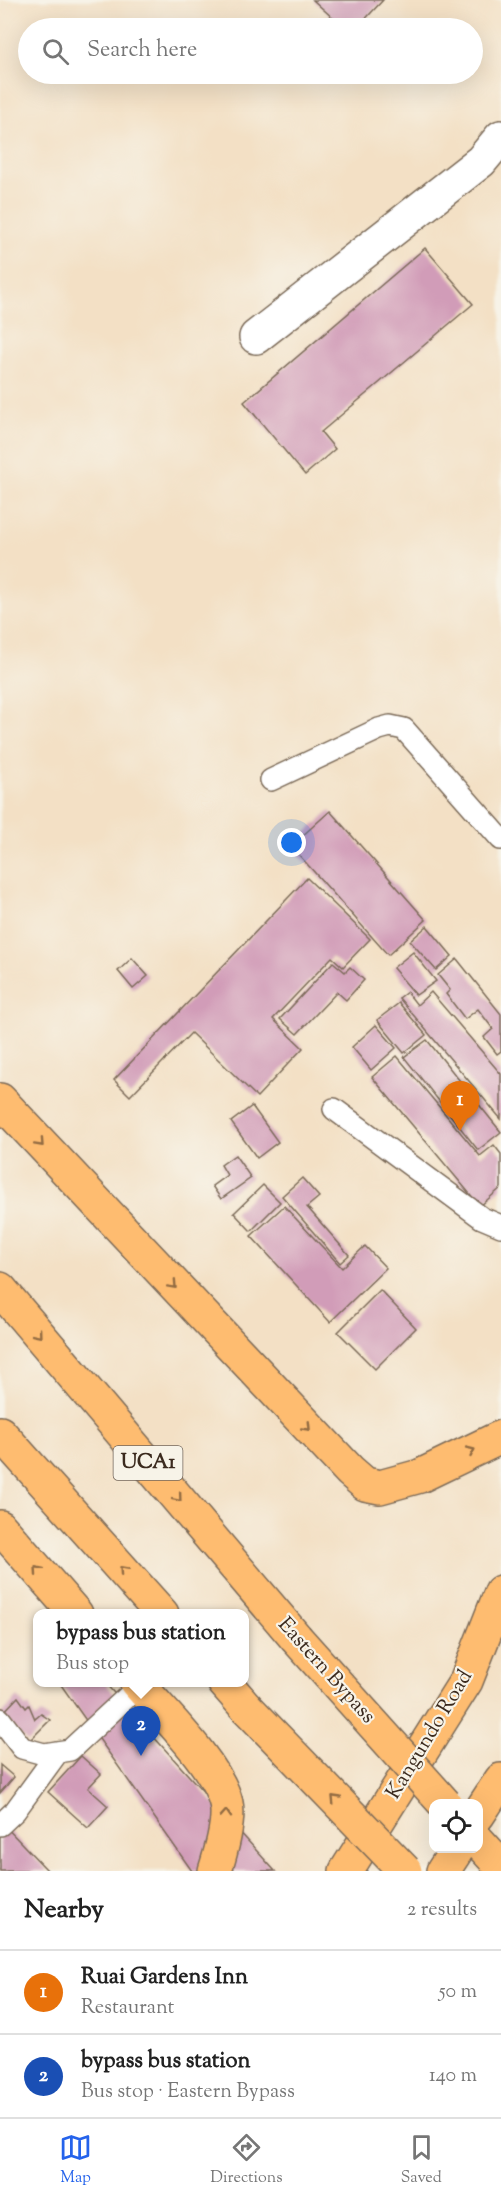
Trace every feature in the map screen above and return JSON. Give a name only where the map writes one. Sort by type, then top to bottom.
[{"type":"main road","points":[[0,1100],[269,1388],[364,1484],[380,1487],[420,1476],[501,1437]]},
{"type":"main road","name":"Eastern Bypass","points":[[0,1289],[296,1638],[441,1799]]},
{"type":"main road","points":[[0,1433],[158,1609]]},
{"type":"main road","points":[[0,1527],[72,1609]]},
{"type":"main road","name":"Kangundo Road","points":[[346,1871],[466,1681],[501,1592]]},
{"type":"main road","points":[[141,1687],[213,1771],[227,1805],[223,1846],[214,1871]]},
{"type":"main road","points":[[228,1687],[405,1871]]},
{"type":"main road","points":[[483,1807],[501,1779]]},
{"type":"main road","points":[[483,1846],[501,1866]]},
{"type":"main road","points":[[443,1871],[455,1853]]},
{"type":"street","points":[[256,337],[481,160],[501,137]]},
{"type":"lane","points":[[271,780],[379,729],[390,726],[404,729],[501,839]]},
{"type":"lane","points":[[334,1109],[482,1218],[501,1226]]},
{"type":"lane","points":[[0,1719],[22,1749],[44,1754],[70,1750],[135,1687]]},
{"type":"lane","points":[[0,1825],[15,1811],[58,1752]]},
{"type":"building","points":[[313,0],[383,0],[366,18],[333,18]]},
{"type":"building","points":[[425,248],[473,304],[321,432],[335,449],[305,475],[244,402]]},
{"type":"building","points":[[330,811],[426,920],[388,955],[291,846]]},
{"type":"building","points":[[307,878],[370,939],[343,967],[332,957],[273,1019],[303,1048],[257,1097],[191,1033],[130,1096],[114,1080]]},
{"type":"building","points":[[427,926],[452,956],[436,970],[410,941]]},
{"type":"building","points":[[413,952],[436,981],[416,995],[393,968]]},
{"type":"building","points":[[132,958],[148,976],[133,989],[118,971]]},
{"type":"building","points":[[457,959],[501,1014],[501,1051],[497,1054],[484,1037],[493,1029],[478,1009],[465,1019],[446,994],[450,990],[438,975]]},
{"type":"building","points":[[333,962],[345,972],[350,967],[364,980],[346,1000],[337,992],[297,1034],[280,1019]]},
{"type":"building","points":[[407,992],[417,1005],[431,992],[501,1074],[501,1119],[399,998]]},
{"type":"building","points":[[399,1003],[426,1035],[404,1053],[377,1020]]},
{"type":"building","points":[[376,1025],[396,1048],[371,1070],[352,1047]]},
{"type":"building","points":[[427,1040],[501,1132],[478,1150],[404,1057]]},
{"type":"building","points":[[397,1056],[480,1156],[494,1145],[501,1154],[501,1188],[480,1206],[372,1077]]},
{"type":"building","points":[[252,1106],[278,1142],[257,1158],[231,1122]]},
{"type":"building","points":[[235,1155],[251,1178],[221,1199],[212,1186],[227,1175],[221,1165]]},
{"type":"building","points":[[302,1178],[319,1197],[307,1207],[349,1255],[340,1263],[282,1196]]},
{"type":"building","points":[[263,1185],[280,1202],[251,1231],[234,1213]]},
{"type":"building","points":[[284,1206],[342,1268],[365,1246],[386,1268],[330,1322],[251,1236]]},
{"type":"building","points":[[380,1290],[416,1328],[375,1369],[338,1332]]},
{"type":"building","points":[[63,1687],[109,1687],[275,1871],[192,1871]]},
{"type":"building","points":[[18,1697],[26,1708],[29,1705],[35,1719],[41,1714],[50,1720],[28,1742],[0,1716]]},
{"type":"building","points":[[81,1756],[101,1774],[88,1788],[108,1806],[88,1828],[48,1792]]},
{"type":"building","points":[[0,1765],[14,1777],[0,1793]]},
{"type":"building","points":[[0,1821],[48,1871],[0,1871]]},
{"type":"place","name":"Ruai Gardens Inn","points":[[460,1131]]},
{"type":"place","name":"bypass bus station","points":[[141,1756]]}]
